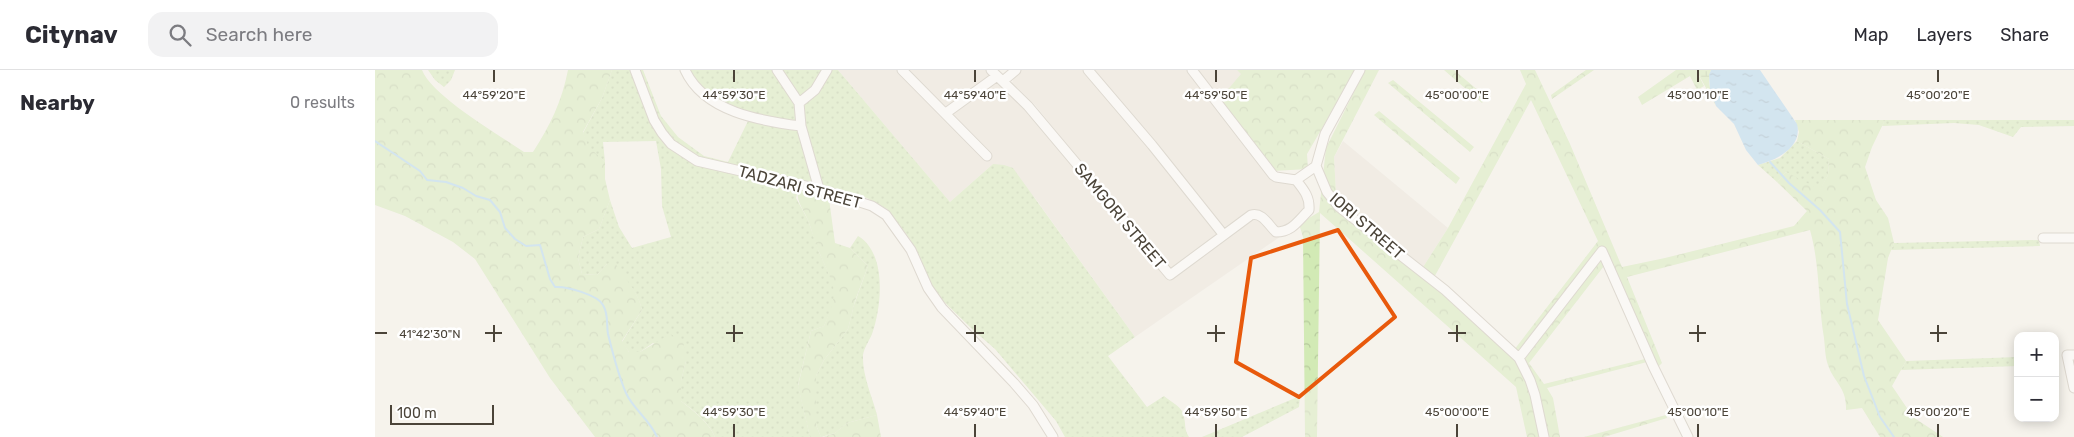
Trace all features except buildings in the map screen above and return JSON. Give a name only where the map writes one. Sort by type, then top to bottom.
[{"type":"street","name":"TADZARI STREET","points":[[635,70],[653,120],[671,144],[684,154],[697,161],[819,189],[872,206],[886,215],[911,250],[928,288],[942,308],[1033,405],[1053,437]]},
{"type":"street","points":[[685,70],[691,82],[715,102],[747,118],[801,126]]},
{"type":"street","points":[[777,70],[799,103],[801,126],[819,189]]},
{"type":"street","points":[[799,103],[815,90],[827,70]]},
{"type":"street","points":[[902,70],[987,156]]},
{"type":"street","points":[[946,113],[997,76],[1016,70]]},
{"type":"street","points":[[1087,70],[1152,145],[1223,234]]},
{"type":"street","points":[[1192,70],[1269,171],[1276,177],[1296,180],[1316,166],[1325,134],[1360,70]]},
{"type":"street","name":"SAMGORI STREET","points":[[997,76],[1028,106],[1169,275],[1251,215],[1256,214],[1263,217],[1276,232],[1285,232],[1309,210],[1306,193],[1296,180]]},
{"type":"street","name":"IORI STREET","points":[[1316,166],[1327,192],[1339,207],[1445,290],[1519,358]]},
{"type":"street","points":[[2043,238],[2074,238]]},
{"type":"street","points":[[1544,437],[1535,394],[1519,358],[1602,251],[1653,366],[1688,437]]},
{"type":"street","points":[[2071,355],[2074,388]]},
{"type":"highlighted area","points":[[1338,230],[1395,317],[1299,397],[1236,362],[1251,258]]},
{"type":"shaded area","points":[[838,70],[898,70],[952,117],[952,114],[996,80],[1027,108],[1167,275],[1254,215],[1284,234],[1135,337],[1035,198],[993,164],[950,202]]},
{"type":"shaded area","points":[[905,70],[986,70],[991,75],[946,110]]},
{"type":"shaded area","points":[[1021,70],[1082,70],[1123,116],[1219,234],[1174,268],[1167,268],[1035,105],[1012,83],[1015,75]]},
{"type":"shaded area","points":[[1090,70],[1188,70],[1257,161],[1297,186],[1303,195],[1305,209],[1286,229],[1276,228],[1268,215],[1258,210],[1252,211],[1224,230]]},
{"type":"shaded area","points":[[1197,70],[1237,70],[1242,74],[1219,100]]},
{"type":"shaded area","points":[[1343,141],[1448,228],[1418,275],[1350,217],[1336,194],[1334,157]]},
{"type":"green space","points":[[375,70],[422,70],[428,80],[452,103],[524,152],[533,152],[555,113],[568,70],[612,70],[602,98],[583,132],[588,146],[605,162],[605,179],[610,200],[599,229],[583,237],[578,258],[582,274],[597,275],[607,264],[614,261],[638,297],[642,310],[622,341],[629,352],[640,352],[670,334],[683,340],[686,361],[681,381],[681,401],[704,421],[715,437],[595,437],[550,378],[475,259],[453,242],[405,216],[375,205]]},
{"type":"green space","points":[[428,70],[455,70],[451,80],[444,87],[435,80]]},
{"type":"green space","points":[[612,70],[643,70],[661,116],[678,137],[704,156],[728,162],[748,121],[713,104],[689,86],[682,70],[838,70],[950,202],[993,164],[1013,168],[1135,337],[1108,356],[1147,407],[1164,396],[1179,408],[1183,413],[1189,437],[1065,437],[1056,421],[995,349],[937,295],[928,282],[910,239],[887,209],[867,198],[825,186],[829,199],[798,190],[796,198],[808,220],[819,252],[834,285],[834,303],[824,326],[811,331],[798,385],[810,437],[715,437],[705,421],[681,401],[681,381],[686,361],[653,343],[640,352],[629,352],[622,342],[642,310],[637,296],[629,284],[607,264],[597,275],[582,274],[578,258],[583,237],[599,229],[610,200],[619,227],[632,248],[671,237],[662,206],[661,169],[656,141],[603,142],[605,162],[588,147],[583,133],[602,98]]},
{"type":"green space","points":[[1237,70],[1356,70],[1307,154],[1308,169],[1273,171],[1219,100],[1241,74]]},
{"type":"green space","points":[[1365,70],[1379,70],[1334,157],[1336,194],[1350,217],[1418,275],[1448,228],[1526,84],[1520,70],[1535,70],[1570,144],[1622,267],[1794,226],[1807,211],[1777,182],[1786,172],[1819,191],[1828,175],[1829,159],[1797,141],[1799,132],[1795,120],[1885,120],[1865,167],[1876,200],[1888,218],[1894,243],[1888,258],[1878,320],[1906,361],[1892,386],[1913,417],[1943,437],[1880,437],[1862,408],[1846,410],[1846,402],[1842,390],[1826,359],[1816,257],[1810,230],[1627,277],[1662,363],[1652,373],[1647,362],[1547,388],[1553,398],[1560,437],[1527,437],[1516,387],[1320,213],[1317,437],[1305,437],[1303,237],[1299,224],[1319,212],[1326,148]],"holes":[[[1531,100],[1598,241],[1514,350],[1431,283]],[[1604,266],[1645,359],[1544,384],[1529,363]]]},
{"type":"green space","points":[[1444,70],[1454,70],[1486,97],[1482,103]]},
{"type":"green space","points":[[1586,70],[1594,70],[1552,99],[1551,95]]},
{"type":"green space","points":[[1676,70],[1696,70],[1704,86],[1697,90],[1690,76],[1642,105],[1638,97]]},
{"type":"green space","points":[[1696,70],[1711,70],[1709,84],[1716,106]]},
{"type":"green space","points":[[1393,80],[1474,147],[1470,152],[1388,83]]},
{"type":"green space","points":[[1379,111],[1460,178],[1456,184],[1374,115]]},
{"type":"green space","points":[[1885,120],[2074,120],[2074,126],[2021,127],[2013,137],[1979,125],[1954,123],[1882,126]]},
{"type":"green space","points":[[1797,141],[1829,159],[1828,175],[1819,192],[1786,172],[1777,182],[1758,165],[1780,158]]},
{"type":"green space","points":[[798,189],[829,199],[835,243],[850,248],[868,266],[855,301],[848,329],[824,360],[816,376],[816,425],[821,437],[810,437],[798,386],[811,331],[824,326],[832,304],[834,289],[809,222],[799,201]]},
{"type":"green space","points":[[858,236],[867,244],[874,255],[880,281],[878,309],[872,334],[863,355],[866,378],[877,415],[847,423],[835,433],[821,437],[816,425],[816,376],[824,360],[848,329],[854,305],[868,266],[850,248]]},
{"type":"green space","points":[[2039,240],[2040,246],[1891,250],[1894,243]]},
{"type":"green space","points":[[2014,357],[2014,366],[1901,370],[1906,361]]},
{"type":"green space","points":[[1300,396],[1299,407],[1242,437],[1202,437]]},
{"type":"green space","points":[[877,415],[881,437],[823,437],[835,433],[847,423]]},
{"type":"green space","points":[[1666,415],[1667,418],[1604,437],[1584,437]]},
{"type":"water","points":[[1711,70],[1760,70],[1797,124],[1798,132],[1796,139],[1787,151],[1773,160],[1758,165],[1746,150],[1734,124],[1716,106],[1710,89],[1709,75]]},
{"type":"waterway","points":[[375,141],[420,171],[427,180],[446,182],[463,188],[476,196],[490,200],[500,212],[505,228],[515,239],[526,246],[540,245],[550,279],[555,287],[581,292],[600,301],[606,312],[608,334],[618,372],[626,393],[657,437]]},
{"type":"waterway","points":[[1770,162],[1840,232],[1847,304],[1864,376],[1880,417],[1894,437]]}]
